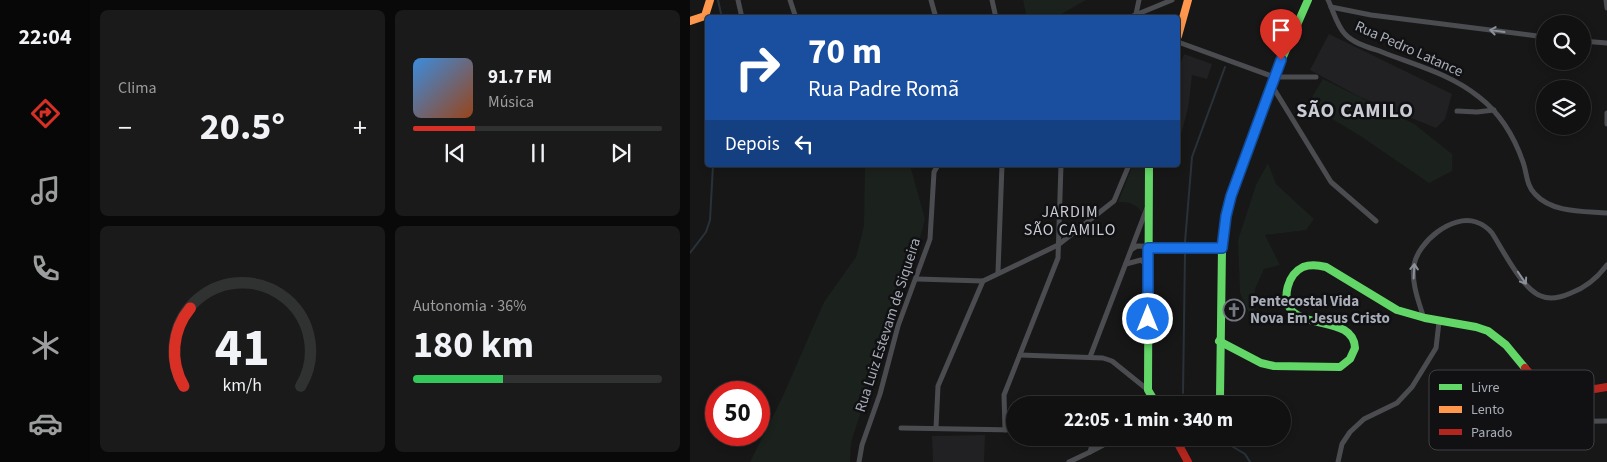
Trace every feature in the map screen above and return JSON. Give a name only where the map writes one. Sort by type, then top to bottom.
[{"type":"street","points":[[706,15],[710,0]]},
{"type":"street","points":[[738,0],[741,15]]},
{"type":"street","points":[[790,0],[795,15]]},
{"type":"street","points":[[932,0],[935,15]]},
{"type":"street","points":[[992,0],[995,15]]},
{"type":"street","points":[[1136,14],[1139,0]]},
{"type":"street","points":[[1136,14],[1172,0]]},
{"type":"street","points":[[1180,29],[1188,0]]},
{"type":"street","points":[[1220,396],[1219,341],[1222,248],[1228,208],[1273,80],[1308,0]]},
{"type":"street","name":"Rua Pedro Latance","points":[[1328,0],[1342,30],[1354,41],[1447,77],[1477,95],[1494,110],[1508,126],[1523,162],[1529,185],[1536,195],[1548,203],[1570,210],[1607,213]]},
{"type":"street","points":[[1606,0],[1607,8]]},
{"type":"street","points":[[1331,7],[1536,37]]},
{"type":"street","points":[[690,21],[705,17]]},
{"type":"street","points":[[1591,42],[1607,43]]},
{"type":"street","points":[[1180,43],[1273,80],[1316,77]]},
{"type":"street","points":[[1273,80],[1331,182],[1376,222]]},
{"type":"street","points":[[1456,110],[1477,112],[1494,110]]},
{"type":"street","points":[[1607,112],[1607,124]]},
{"type":"street","name":"Rua Luiz Estevam de Siqueira","points":[[859,462],[862,445],[883,385],[898,326],[930,239],[934,172],[937,167]]},
{"type":"street","points":[[998,272],[1002,167]]},
{"type":"street","points":[[901,428],[1005,430],[1004,395],[1058,258],[1061,167]]},
{"type":"street","points":[[917,278],[983,281],[998,272],[1058,245],[1114,201],[1128,167]]},
{"type":"street","points":[[1148,390],[1149,167]]},
{"type":"street","points":[[1090,357],[1148,205]]},
{"type":"street","points":[[1424,319],[1413,278],[1414,264],[1418,252],[1428,239],[1437,231],[1448,226],[1475,221],[1487,228],[1525,284],[1540,296],[1555,297],[1575,292],[1594,279],[1607,265]]},
{"type":"street","points":[[1132,249],[1137,246],[1148,248],[1222,248]]},
{"type":"street","points":[[1126,264],[1142,260],[1148,266]]},
{"type":"street","points":[[1219,341],[1261,363],[1274,366],[1340,367],[1347,363],[1355,352],[1355,343],[1348,333],[1336,326],[1304,319],[1290,305],[1286,294],[1293,275],[1301,268],[1309,265],[1326,268],[1397,310],[1424,319],[1482,329],[1500,338],[1527,370]]},
{"type":"street","points":[[936,428],[938,386],[983,281]]},
{"type":"street","points":[[1338,462],[1342,444],[1350,432],[1364,420],[1397,403],[1412,387],[1436,348],[1440,322]]},
{"type":"street","points":[[1020,355],[1090,357],[1112,361],[1148,390],[1152,396]]},
{"type":"street","points":[[1594,390],[1607,387]]},
{"type":"street","points":[[1594,420],[1607,420]]},
{"type":"street","points":[[1090,446],[1090,452]]},
{"type":"street","points":[[1069,462],[1101,446]]},
{"type":"street","points":[[1179,446],[1188,462]]},
{"type":"shaded area","points":[[1023,0],[1086,0],[1060,15],[1026,15]]},
{"type":"shaded area","points":[[1329,34],[1452,94],[1445,119],[1436,128],[1360,97],[1310,70]]},
{"type":"shaded area","points":[[1184,54],[1212,64],[1207,79],[1192,75],[1188,108],[1180,138],[1180,65]]},
{"type":"shaded area","points":[[1323,79],[1414,124],[1452,154],[1452,171],[1429,183],[1334,120],[1312,97]]},
{"type":"shaded area","points":[[1268,163],[1276,184],[1314,219],[1306,230],[1265,235],[1280,265],[1264,269],[1255,289],[1254,324],[1240,293],[1238,240],[1256,185]]},
{"type":"shaded area","points":[[865,167],[911,167],[925,219],[907,286],[887,318],[881,351],[851,442],[850,462],[750,462],[758,446],[770,446],[770,422],[824,302],[856,257],[864,226]]},
{"type":"shaded area","points":[[1132,167],[1145,167],[1145,203],[1142,213],[1132,204],[1118,202]]},
{"type":"shaded area","points":[[985,435],[984,462],[933,462],[932,436]]},
{"type":"waterway","points":[[718,0],[721,15]]},
{"type":"waterway","points":[[1185,242],[1192,157],[1225,67]]},
{"type":"waterway","points":[[690,253],[706,232],[710,220],[713,167]]},
{"type":"waterway","points":[[1183,393],[1185,253]]},
{"type":"waterway","points":[[1232,446],[1245,454],[1250,462]]},
{"type":"traffic: fast","points":[[1220,396],[1222,248],[1228,208],[1271,84],[1308,0]]},
{"type":"traffic: fast","points":[[1149,167],[1148,390],[1152,396]]},
{"type":"traffic: fast","points":[[1219,341],[1261,363],[1274,366],[1340,367],[1350,359],[1355,348],[1353,338],[1339,328],[1300,316],[1292,311],[1287,300],[1288,287],[1293,275],[1303,267],[1317,265],[1326,267],[1397,310],[1488,331],[1506,345],[1525,368]]},
{"type":"traffic: slow","points":[[705,15],[710,0]]},
{"type":"traffic: slow","points":[[1180,29],[1188,0]]},
{"type":"traffic: slow","points":[[690,21],[705,16]]},
{"type":"traffic: jam","points":[[1594,389],[1607,387]]},
{"type":"traffic: jam","points":[[1179,446],[1188,462]]},
{"type":"place","name":"Pentecostal Vida Nova Em Jesus Cristo","points":[[1234,310]]},
{"type":"district","name":"SÃO CAMILO","points":[[1355,111]]},
{"type":"district","name":"JARDIM SÃO CAMILO","points":[[1070,221]]},
{"type":"route","points":[[1148,319],[1148,248],[1222,248],[1226,216],[1231,196],[1281,60]]}]
